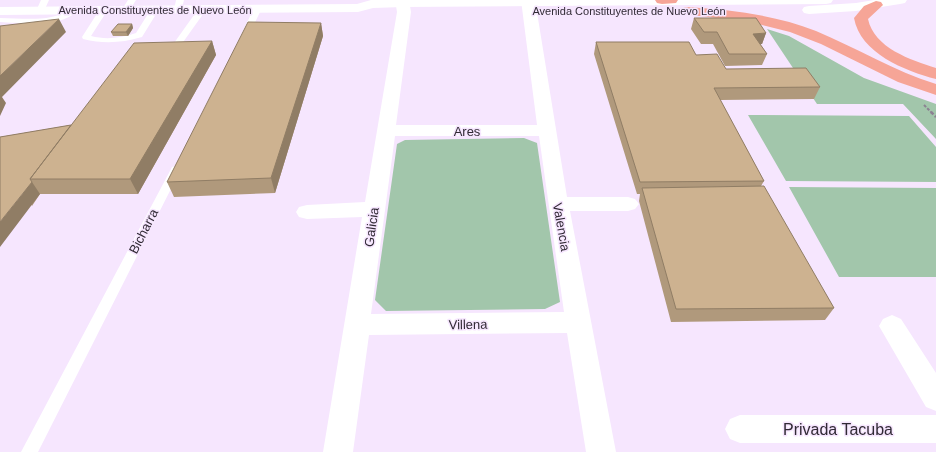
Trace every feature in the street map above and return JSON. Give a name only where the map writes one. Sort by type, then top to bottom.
[{"type":"highway","points":[[662,0],[671,0]]},
{"type":"highway","points":[[876,5],[864,13],[861,18],[863,30],[867,36],[895,57],[936,74]]},
{"type":"highway","points":[[688,11],[738,15],[789,26],[812,35],[892,73],[936,90]]},
{"type":"street","name":"Avenida Constituyentes de Nuevo León","points":[[0,11],[42,6],[74,11],[103,11],[129,5],[154,11],[179,5],[202,10],[358,8],[371,11],[403,5],[529,5],[662,0],[826,0]]},
{"type":"street","name":"Avenida Constituyentes de Nuevo León","points":[[529,5],[688,11],[834,9],[876,5],[900,0]]},
{"type":"street","name":"Galicia","points":[[338,452],[386,131],[403,5]]},
{"type":"street","name":"Valencia","points":[[529,5],[558,204],[601,452]]},
{"type":"street","name":"Ares","points":[[386,131],[548,130]]},
{"type":"street","points":[[558,204],[628,204]]},
{"type":"street","points":[[307,212],[374,209]]},
{"type":"street","name":"Villena","points":[[357,325],[579,322]]},
{"type":"street","points":[[892,326],[936,398]]},
{"type":"street","name":"Privada Tacuba","points":[[740,429],[936,429]]},
{"type":"lane","points":[[173,50],[202,10]]},
{"type":"lane","points":[[239,46],[257,10]]},
{"type":"lane","points":[[0,20],[54,19],[70,15],[74,11]]},
{"type":"lane","points":[[103,11],[86,37],[99,41],[124,40],[139,35],[154,11]]},
{"type":"lane","name":"Bicharra","points":[[29,452],[181,158]]},
{"type":"path","points":[[924,105],[936,117]]},
{"type":"green space","points":[[767,29],[789,36],[864,78],[936,104],[936,139],[903,104],[817,104]]},
{"type":"green space","points":[[748,115],[909,116],[936,147],[936,182],[786,181]]},
{"type":"green space","points":[[524,138],[537,143],[560,302],[545,309],[386,311],[375,300],[397,144],[405,140]]},
{"type":"green space","points":[[789,187],[936,188],[936,277],[839,277]]},
{"type":"building","points":[[694,18],[756,18],[766,33],[753,34],[767,54],[729,54],[717,32],[704,32]]},
{"type":"building","points":[[59,19],[0,76],[0,26]]},
{"type":"building","points":[[248,22],[321,23],[271,178],[167,182]]},
{"type":"building","points":[[118,24],[132,24],[126,32],[111,32]]},
{"type":"building","points":[[212,41],[130,179],[30,179],[134,43]]},
{"type":"building","points":[[596,42],[689,42],[696,55],[717,54],[726,69],[806,68],[820,87],[714,88],[764,181],[640,182]]},
{"type":"building","points":[[71,125],[30,179],[32,182],[0,222],[0,137]]},
{"type":"building","points":[[764,186],[834,308],[676,309],[642,188]]}]
